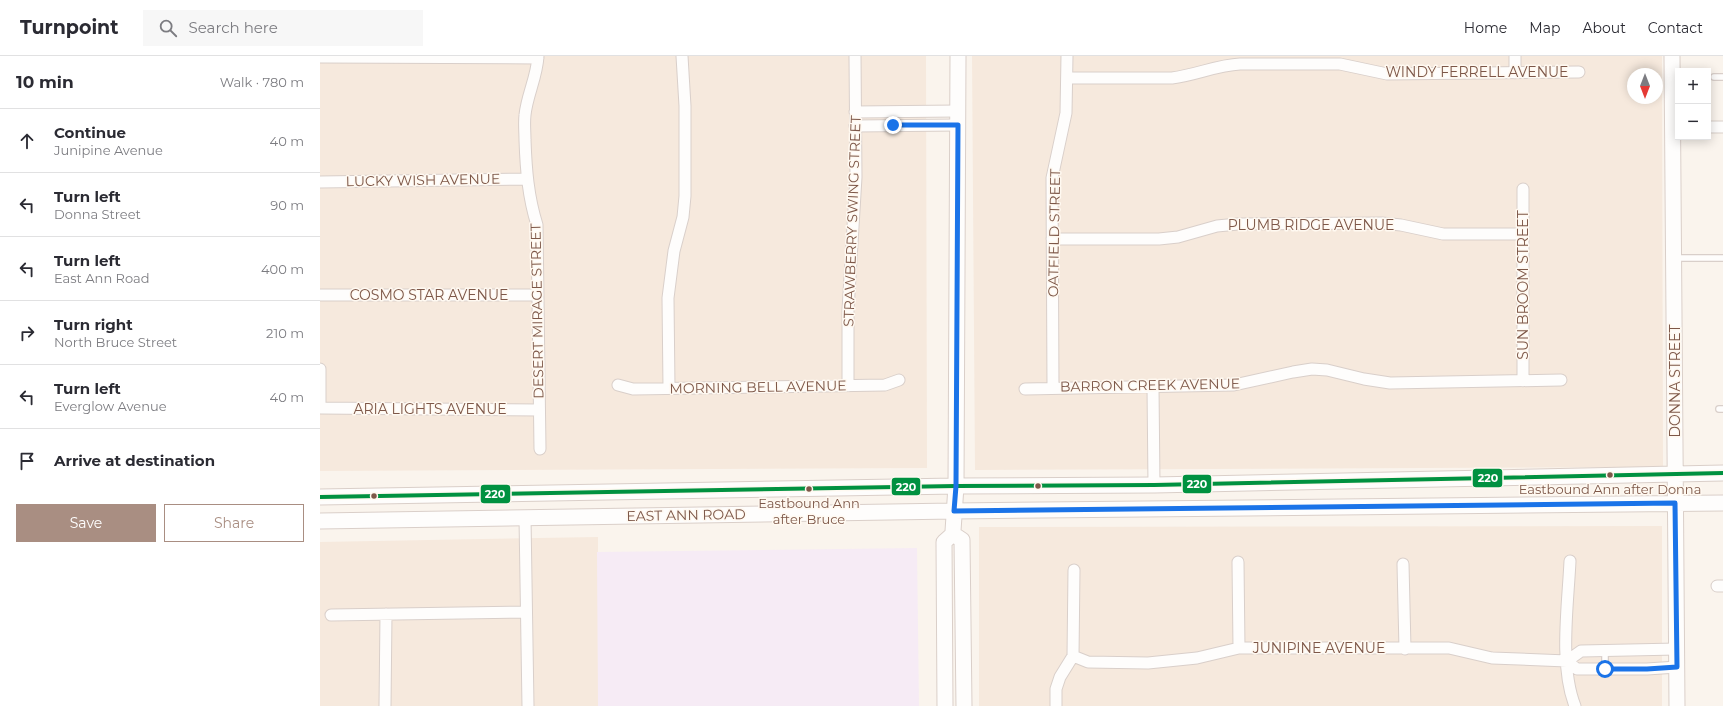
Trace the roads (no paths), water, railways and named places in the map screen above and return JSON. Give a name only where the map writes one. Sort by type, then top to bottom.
[{"type":"main road","points":[[953,531],[956,486],[958,56]]},
{"type":"main road","name":"DONNA STREET","points":[[1672,56],[1675,110]]},
{"type":"main road","name":"DONNA STREET","points":[[1676,140],[1675,503],[1677,706]]},
{"type":"main road","name":"EAST ANN ROAD","points":[[320,497],[1154,484],[1723,473]]},
{"type":"main road","name":"EAST ANN ROAD","points":[[320,521],[954,511],[1723,503]]},
{"type":"main road","points":[[945,706],[944,542],[953,534],[962,540],[964,706]]},
{"type":"street","points":[[669,388],[668,298],[674,251],[683,217],[685,196],[685,106],[682,56]]},
{"type":"street","name":"STRAWBERRY SWING STREET","points":[[848,386],[848,310],[856,177],[855,56]]},
{"type":"street","name":"OATFIELD STREET","points":[[1053,388],[1052,178],[1066,113],[1066,56]]},
{"type":"street","points":[[1515,56],[1515,73]]},
{"type":"street","points":[[320,57],[538,57]]},
{"type":"street","name":"DESERT MIRAGE STREET","points":[[538,57],[536,74],[528,96],[524,116],[526,179],[531,206],[538,225],[540,448]]},
{"type":"street","name":"WINDY FERRELL AVENUE","points":[[1067,78],[1172,78],[1190,76],[1226,64],[1271,63],[1340,64],[1387,74],[1579,72]]},
{"type":"street","points":[[855,112],[893,112],[958,118]]},
{"type":"street","points":[[855,126],[893,125],[958,118]]},
{"type":"street","points":[[1711,127],[1723,127]]},
{"type":"street","name":"LUCKY WISH AVENUE","points":[[320,182],[526,179]]},
{"type":"street","name":"SUN BROOM STREET","points":[[1523,189],[1523,380]]},
{"type":"street","name":"PLUMB RIDGE AVENUE","points":[[1052,239],[1159,239],[1178,237],[1217,226],[1245,224],[1382,223],[1401,225],[1443,234],[1523,234]]},
{"type":"street","name":"COSMO STAR AVENUE","points":[[320,295],[538,295]]},
{"type":"street","points":[[320,369],[320,408]]},
{"type":"street","name":"BARRON CREEK AVENUE","points":[[1025,389],[1234,385],[1312,369],[1327,370],[1364,379],[1390,383],[1561,380]]},
{"type":"street","name":"MORNING BELL AVENUE","points":[[618,385],[633,389],[848,386],[886,385],[899,380]]},
{"type":"street","points":[[1153,386],[1154,484]]},
{"type":"street","name":"ARIA LIGHTS AVENUE","points":[[320,408],[539,410]]},
{"type":"street","points":[[525,518],[528,706]]},
{"type":"street","points":[[1570,561],[1566,646],[1567,677],[1576,706]]},
{"type":"street","points":[[1238,562],[1239,648]]},
{"type":"street","points":[[1403,564],[1405,649]]},
{"type":"street","points":[[1056,706],[1056,689],[1072,656],[1074,570]]},
{"type":"street","points":[[331,615],[526,612]]},
{"type":"street","points":[[386,614],[386,706]]},
{"type":"street","name":"JUNIPINE AVENUE","points":[[1072,656],[1088,662],[1148,663],[1197,658],[1239,648],[1449,648],[1492,658],[1567,661],[1577,669],[1647,669],[1677,667]]},
{"type":"street","points":[[1567,661],[1581,651],[1677,649]]},
{"type":"lane","points":[[1714,77],[1723,77]]},
{"type":"lane","points":[[893,112],[893,125]]},
{"type":"lane","points":[[1675,258],[1723,258]]},
{"type":"lane","points":[[1605,651],[1605,669]]},
{"type":"place","name":"Eastbound Ann after Donna","points":[[1610,475]]},
{"type":"place","name":"Eastbound Ann after Bruce","points":[[809,489]]}]
